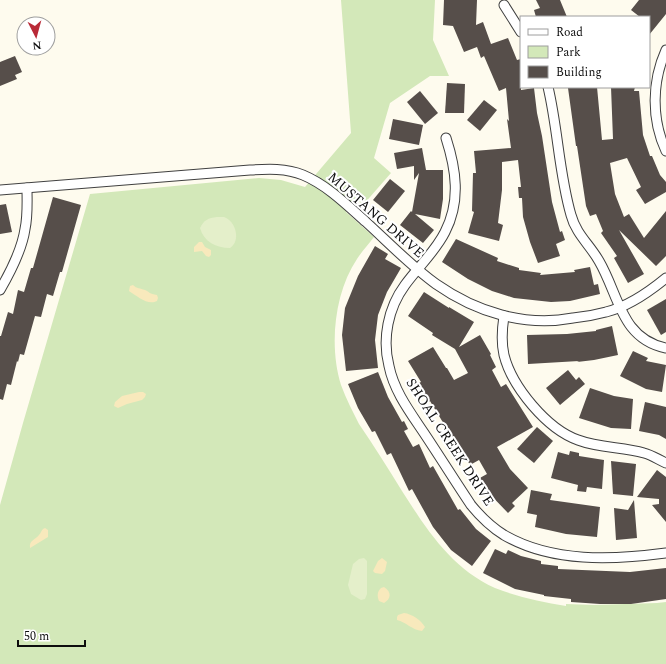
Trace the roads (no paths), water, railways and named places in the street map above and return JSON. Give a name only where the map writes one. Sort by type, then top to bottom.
[{"type":"street","points":[[504,5],[520,30]]},
{"type":"street","points":[[666,50],[659,68],[655,96],[657,122],[666,151]]},
{"type":"street","points":[[548,88],[571,218],[583,240],[603,267],[619,307],[626,320],[642,339],[651,344],[666,348]]},
{"type":"street","name":"SHOAL CREEK DRIVE","points":[[446,138],[455,173],[455,198],[450,222],[441,241],[405,285],[393,307],[386,334],[389,366],[398,392],[471,504],[480,515],[504,535],[530,547],[547,552],[584,557],[627,558],[666,553]]},
{"type":"street","name":"MUSTANG DRIVE","points":[[0,190],[250,170],[268,169],[294,172],[304,175],[332,192],[418,270],[457,297],[470,304],[504,316],[534,320],[561,320],[607,312],[645,294],[666,278]]},
{"type":"street","points":[[0,290],[11,270],[25,230],[27,217],[27,188]]},
{"type":"street","points":[[504,316],[502,336],[508,366],[513,377],[530,403],[547,421],[567,435],[579,440],[645,453],[666,464]]}]
